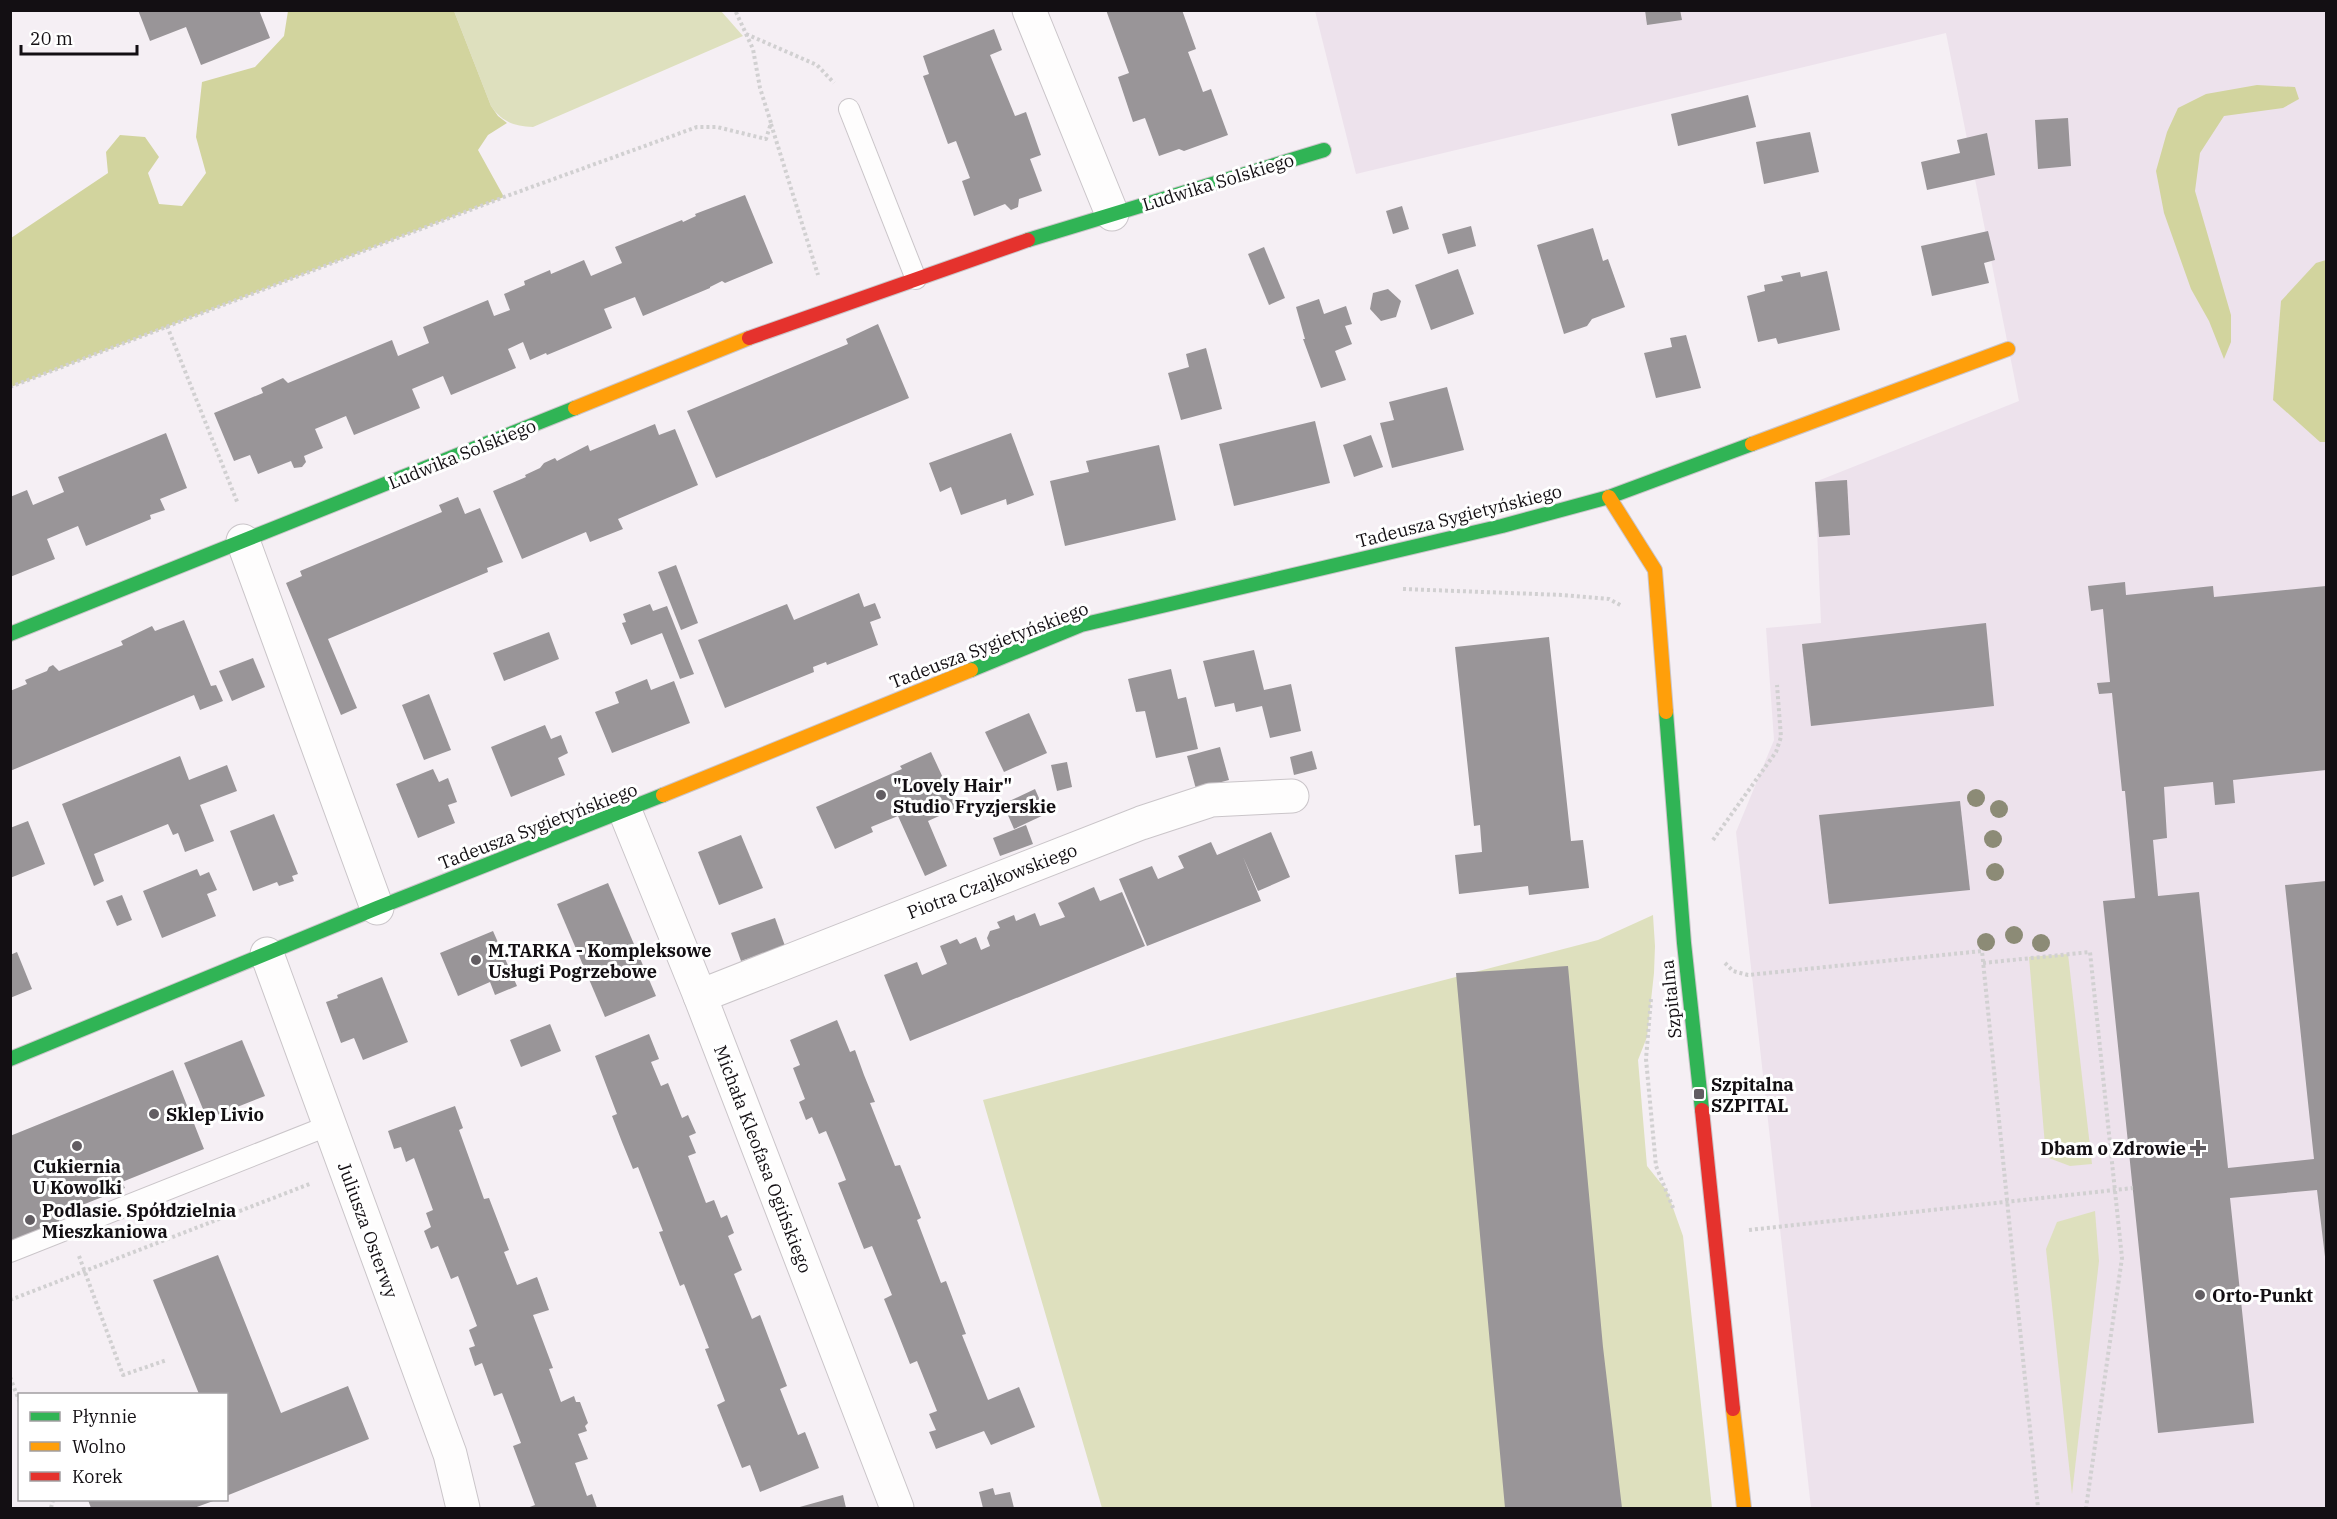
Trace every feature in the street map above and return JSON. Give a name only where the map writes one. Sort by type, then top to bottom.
[{"type":"street","points":[[1029,10],[1112,214]]},
{"type":"street","name":"Ludwika Solskiego","points":[[10,634],[780,326],[1004,247],[1324,150]]},
{"type":"street","name":"Tadeusza Sygietyńskiego","points":[[10,1059],[376,908],[625,811],[1081,625],[1502,526],[1609,497],[2008,349]]},
{"type":"street","name":"Szpitalna","points":[[1609,497],[1655,570],[1684,943],[1713,1234],[1744,1509]]},
{"type":"street","points":[[248,540],[376,908]]},
{"type":"street","name":"Piotra Czajkowskiego","points":[[700,996],[1141,823],[1211,800],[1292,796]]},
{"type":"street","name":"Michała Kleofasa Ogińskiego","points":[[625,811],[700,996],[897,1509]]},
{"type":"street","name":"Juliusza Osterwy","points":[[267,954],[450,1454],[463,1509]]},
{"type":"lane","points":[[849,109],[916,279]]},
{"type":"lane","points":[[10,1252],[330,1125]]},
{"type":"path","points":[[735,10],[753,49],[760,88],[828,310]]},
{"type":"path","points":[[746,34],[817,65],[837,86]]},
{"type":"path","points":[[10,387],[526,189],[697,127],[717,127],[766,139],[771,123]]},
{"type":"path","points":[[167,326],[248,540]]},
{"type":"path","points":[[1393,588],[1609,599],[1624,607],[1627,613]]},
{"type":"path","points":[[1713,841],[1776,752],[1781,737],[1777,685]]},
{"type":"path","points":[[1720,956],[1733,971],[1748,975],[1982,951],[2038,1509]]},
{"type":"path","points":[[1983,963],[2090,952],[2122,1258],[2086,1509]]},
{"type":"path","points":[[1652,991],[1646,1059],[1656,1166],[1683,1236],[2133,1188]]},
{"type":"path","points":[[10,1300],[318,1180]]},
{"type":"path","points":[[84,1271],[123,1375],[166,1360]]},
{"type":"path","points":[[10,1377],[18,1398]]},
{"type":"shaded area","points":[[1315,11],[2326,11],[2326,1508],[1811,1508],[1736,832],[1774,740],[1766,628],[1821,623],[1815,482],[2019,401],[1946,33],[1356,174]]},
{"type":"green space","points":[[288,11],[454,11],[491,106],[507,123],[488,135],[478,150],[504,197],[11,387],[11,238],[108,173],[106,152],[120,135],[145,137],[159,157],[148,173],[159,204],[182,206],[206,173],[196,137],[202,82],[255,67],[284,36]]},
{"type":"green space","points":[[454,11],[721,11],[743,36],[533,127],[514,124],[504,119],[491,106]]},
{"type":"green space","points":[[2257,85],[2295,87],[2299,99],[2283,108],[2224,116],[2200,153],[2195,191],[2231,315],[2231,342],[2224,359],[2209,321],[2191,289],[2164,213],[2156,171],[2167,132],[2178,108],[2206,94]]},
{"type":"green space","points":[[2326,260],[2326,442],[2320,442],[2273,400],[2281,301],[2316,263]]},
{"type":"green space","points":[[1653,915],[1654,973],[1647,1037],[1638,1060],[1647,1166],[1667,1191],[1683,1236],[1712,1508],[1102,1508],[983,1100],[1598,940]]},
{"type":"green space","points":[[2068,954],[2092,1164],[2070,1166],[2046,1157],[2029,957]]},
{"type":"green space","points":[[2095,1211],[2099,1261],[2072,1494],[2046,1249],[2057,1222]]},
{"type":"building","points":[[138,10],[259,10],[270,38],[201,65],[186,27],[150,41]]},
{"type":"building","points":[[1106,10],[1182,10],[1196,49],[1188,52],[1203,92],[1211,89],[1228,135],[1184,151],[1179,149],[1159,156],[1145,118],[1133,122],[1118,77],[1129,73]]},
{"type":"building","points":[[1645,10],[1680,10],[1682,20],[1647,25]]},
{"type":"building","points":[[994,29],[1002,50],[990,55],[1015,116],[1026,112],[1041,155],[1030,159],[1042,191],[1019,199],[1018,207],[1011,210],[1005,204],[974,216],[962,181],[970,178],[956,141],[948,144],[923,76],[929,74],[923,56]]},
{"type":"building","points":[[1748,95],[1756,127],[1678,146],[1671,114]]},
{"type":"building","points":[[2068,118],[2071,166],[2038,169],[2035,120]]},
{"type":"building","points":[[1810,132],[1819,172],[1764,184],[1756,142]]},
{"type":"building","points":[[1987,133],[1995,175],[1927,190],[1921,162],[1960,153],[1957,140]]},
{"type":"building","points":[[745,195],[773,263],[725,283],[722,281],[643,316],[635,297],[604,309],[612,328],[547,355],[546,353],[530,360],[523,342],[508,349],[516,368],[451,395],[443,376],[412,389],[420,408],[354,435],[346,416],[315,429],[323,448],[304,456],[306,462],[302,467],[294,468],[291,461],[258,474],[250,455],[234,461],[214,413],[263,393],[261,388],[283,378],[288,383],[392,340],[398,356],[429,343],[423,327],[488,300],[494,316],[510,310],[504,294],[525,285],[524,281],[550,270],[551,274],[584,260],[591,276],[622,263],[615,247],[682,220],[683,222],[696,216],[695,214]]},
{"type":"building","points":[[1402,206],[1409,229],[1393,234],[1386,211]]},
{"type":"building","points":[[1471,226],[1476,246],[1448,254],[1442,234]]},
{"type":"building","points":[[1593,228],[1603,261],[1608,259],[1625,307],[1592,319],[1587,326],[1564,334],[1537,245]]},
{"type":"building","points":[[1988,231],[1995,260],[1984,263],[1989,283],[1932,296],[1921,246]]},
{"type":"building","points":[[1264,247],[1285,298],[1269,305],[1248,254]]},
{"type":"building","points":[[1458,269],[1474,314],[1431,330],[1415,285]]},
{"type":"building","points":[[1827,271],[1840,330],[1778,344],[1776,338],[1758,342],[1747,296],[1765,291],[1764,285],[1783,281],[1781,276],[1800,272],[1801,277]]},
{"type":"building","points":[[1388,289],[1401,301],[1396,317],[1381,321],[1370,309],[1373,293]]},
{"type":"building","points":[[1319,299],[1324,314],[1346,306],[1352,324],[1345,326],[1352,344],[1335,351],[1346,380],[1321,388],[1303,339],[1305,339],[1296,307]]},
{"type":"building","points":[[878,324],[909,398],[716,478],[687,411],[848,344],[846,339]]},
{"type":"building","points":[[1686,335],[1701,388],[1656,398],[1644,353],[1672,347],[1670,338]]},
{"type":"building","points":[[1206,348],[1222,409],[1181,420],[1168,373],[1189,367],[1186,354]]},
{"type":"building","points":[[1447,387],[1464,450],[1392,468],[1380,423],[1394,420],[1389,402]]},
{"type":"building","points":[[1315,421],[1330,483],[1234,506],[1219,444]]},
{"type":"building","points":[[655,424],[659,435],[675,429],[698,485],[618,519],[623,529],[590,542],[586,532],[522,559],[493,491],[526,477],[525,475],[555,458],[557,461],[588,445],[590,451]]},
{"type":"building","points":[[166,433],[187,488],[160,499],[165,510],[150,515],[151,519],[86,546],[78,526],[47,539],[55,559],[10,577],[10,497],[27,490],[33,505],[64,492],[58,477]]},
{"type":"building","points":[[1011,433],[1034,495],[1007,505],[1006,499],[961,515],[951,487],[940,492],[929,463]]},
{"type":"building","points":[[1371,435],[1383,467],[1354,477],[1343,445]]},
{"type":"building","points":[[1159,445],[1176,520],[1065,546],[1050,481],[1089,472],[1086,461]]},
{"type":"building","points":[[1847,480],[1850,535],[1819,537],[1815,482]]},
{"type":"building","points":[[458,497],[465,514],[480,508],[503,562],[487,568],[488,572],[328,639],[357,708],[341,715],[286,583],[302,576],[300,571],[442,512],[439,505]]},
{"type":"building","points":[[676,565],[698,623],[681,630],[658,572]]},
{"type":"building","points":[[2125,582],[2126,595],[2213,586],[2214,597],[2326,586],[2326,770],[2233,780],[2235,803],[2215,805],[2213,782],[2164,787],[2167,838],[2153,840],[2158,896],[2199,892],[2228,1168],[2314,1159],[2285,885],[2326,881],[2326,1265],[2317,1190],[2230,1198],[2254,1423],[2158,1433],[2103,901],[2135,898],[2125,791],[2122,791],[2112,693],[2099,694],[2097,683],[2110,682],[2103,609],[2091,611],[2088,586]]},
{"type":"building","points":[[859,593],[864,607],[875,603],[881,618],[870,622],[878,645],[827,665],[826,662],[813,667],[814,672],[725,708],[698,640],[787,604],[794,620]]},
{"type":"building","points":[[650,604],[653,611],[667,606],[694,674],[680,679],[662,633],[631,645],[622,623],[626,622],[623,614]]},
{"type":"building","points":[[184,620],[211,686],[216,685],[223,701],[200,710],[194,695],[10,771],[10,691],[27,684],[25,680],[47,671],[53,665],[59,671],[123,645],[121,641],[152,626],[155,631]]},
{"type":"building","points":[[1986,623],[1994,706],[1811,726],[1802,644]]},
{"type":"building","points":[[549,632],[559,659],[504,681],[493,653]]},
{"type":"building","points":[[1549,637],[1571,841],[1583,840],[1589,888],[1529,895],[1528,886],[1459,894],[1455,855],[1482,852],[1480,825],[1474,826],[1455,647]]},
{"type":"building","points":[[1254,650],[1264,690],[1291,684],[1301,731],[1270,738],[1262,706],[1236,712],[1234,703],[1215,707],[1203,661]]},
{"type":"building","points":[[253,658],[265,687],[232,701],[219,671]]},
{"type":"building","points":[[1171,669],[1178,699],[1186,697],[1198,749],[1156,758],[1145,711],[1136,712],[1128,679]]},
{"type":"building","points":[[647,679],[651,690],[674,681],[690,723],[612,753],[595,712],[619,703],[615,692]]},
{"type":"building","points":[[429,694],[451,750],[424,760],[402,705]]},
{"type":"building","points":[[1029,713],[1047,753],[1004,772],[985,732]]},
{"type":"building","points":[[545,725],[551,739],[561,735],[568,753],[558,758],[565,775],[511,797],[491,747]]},
{"type":"building","points":[[1220,747],[1229,780],[1196,789],[1187,756]]},
{"type":"building","points":[[1312,751],[1317,769],[1294,775],[1290,757]]},
{"type":"building","points":[[931,752],[957,808],[928,821],[947,866],[925,876],[898,816],[871,827],[873,832],[835,849],[816,807],[902,769],[900,766]]},
{"type":"building","points":[[180,756],[189,780],[227,765],[237,791],[200,805],[214,841],[185,852],[178,833],[173,835],[168,824],[94,854],[104,881],[94,886],[62,804]]},
{"type":"building","points":[[1067,762],[1072,787],[1057,791],[1051,765]]},
{"type":"building","points":[[433,769],[439,782],[448,778],[457,802],[448,805],[455,823],[418,838],[396,784]]},
{"type":"building","points":[[1035,789],[1046,814],[1014,829],[1003,804]]},
{"type":"building","points":[[1960,801],[1970,890],[1829,904],[1819,815]]},
{"type":"building","points":[[274,814],[298,874],[292,876],[294,881],[279,886],[277,882],[253,891],[230,831]]},
{"type":"building","points":[[28,821],[45,864],[10,878],[10,828]]},
{"type":"building","points":[[1026,825],[1033,844],[1000,856],[993,838]]},
{"type":"building","points":[[1271,832],[1290,877],[1258,891],[1243,857],[1261,901],[1147,946],[1119,879],[1152,866],[1158,879],[1184,868],[1178,856],[1211,842],[1217,855]]},
{"type":"building","points":[[741,835],[763,888],[719,905],[698,852]]},
{"type":"building","points":[[197,869],[200,876],[209,872],[217,890],[207,894],[216,916],[162,938],[143,891]]},
{"type":"building","points":[[608,883],[656,996],[605,1017],[557,904]]},
{"type":"building","points":[[1094,887],[1100,901],[1122,892],[1145,946],[910,1041],[884,975],[917,962],[922,975],[947,964],[940,946],[957,939],[960,944],[976,937],[981,950],[990,946],[987,938],[990,931],[1000,928],[997,922],[1014,915],[1016,921],[1035,913],[1040,926],[1065,917],[1058,903]]},
{"type":"building","points":[[122,895],[132,920],[117,926],[106,901]]},
{"type":"building","points":[[775,918],[785,946],[741,961],[731,933]]},
{"type":"building","points":[[493,931],[517,986],[495,995],[490,982],[458,996],[440,953]]},
{"type":"building","points":[[17,952],[32,989],[10,998],[10,955]]},
{"type":"building","points":[[1568,966],[1603,1347],[1622,1508],[1505,1508],[1456,973]]},
{"type":"building","points":[[382,977],[408,1042],[363,1060],[354,1038],[341,1043],[326,1002],[338,998],[337,995]]},
{"type":"building","points":[[837,1020],[850,1052],[855,1050],[875,1102],[870,1103],[895,1166],[900,1165],[921,1218],[917,1220],[941,1283],[946,1281],[966,1334],[962,1335],[988,1400],[1019,1387],[1035,1427],[991,1445],[984,1431],[936,1449],[929,1432],[936,1430],[929,1414],[937,1411],[917,1361],[910,1364],[884,1299],[892,1295],[872,1246],[864,1249],[838,1183],[846,1180],[826,1131],[819,1134],[812,1117],[806,1120],[799,1102],[805,1099],[793,1068],[800,1065],[790,1040]]},
{"type":"building","points":[[550,1024],[561,1051],[521,1067],[510,1040]]},
{"type":"building","points":[[649,1034],[659,1059],[651,1062],[661,1086],[668,1083],[682,1118],[688,1115],[696,1133],[689,1136],[696,1153],[688,1156],[706,1203],[714,1200],[721,1218],[727,1215],[734,1233],[728,1236],[742,1270],[734,1274],[752,1319],[760,1315],[787,1386],[780,1389],[798,1435],[805,1432],[819,1468],[760,1492],[750,1465],[742,1468],[717,1405],[725,1401],[705,1349],[709,1348],[684,1284],[680,1286],[659,1232],[663,1231],[638,1167],[633,1169],[622,1142],[612,1116],[617,1114],[595,1056]]},
{"type":"building","points":[[242,1040],[265,1096],[207,1119],[184,1063]]},
{"type":"building","points":[[173,1070],[204,1149],[122,1182],[125,1188],[57,1215],[60,1222],[10,1241],[10,1136]]},
{"type":"building","points":[[455,1106],[463,1128],[459,1130],[484,1199],[489,1198],[509,1250],[504,1252],[517,1285],[537,1277],[549,1310],[533,1315],[553,1368],[549,1369],[561,1402],[574,1396],[576,1402],[580,1402],[588,1423],[585,1426],[587,1431],[578,1434],[588,1459],[575,1463],[587,1496],[592,1494],[597,1508],[527,1508],[535,1505],[513,1446],[521,1443],[502,1393],[494,1396],[482,1363],[475,1366],[469,1348],[475,1346],[469,1330],[477,1326],[458,1276],[451,1279],[438,1246],[431,1249],[424,1231],[431,1227],[426,1213],[433,1210],[414,1158],[406,1162],[401,1147],[394,1149],[388,1131]]},
{"type":"building","points":[[218,1255],[281,1413],[348,1386],[369,1439],[228,1495],[228,1393],[199,1393],[153,1280]]},
{"type":"building","points":[[993,1488],[995,1495],[1010,1492],[1014,1508],[983,1508],[979,1492]]},
{"type":"building","points":[[843,1495],[846,1508],[796,1508]]},
{"type":"building","points":[[88,1501],[213,1501],[194,1508],[91,1508]]},
{"type":"traffic: fast","points":[[1028,240],[1324,150]]},
{"type":"traffic: fast","points":[[10,634],[575,408]]},
{"type":"traffic: fast","points":[[971,670],[1081,625],[1502,526],[1609,497],[1752,444]]},
{"type":"traffic: fast","points":[[1666,712],[1684,943],[1702,1110]]},
{"type":"traffic: fast","points":[[10,1059],[377,908],[663,795]]},
{"type":"traffic: slow","points":[[575,408],[749,338]]},
{"type":"traffic: slow","points":[[1752,444],[2008,349]]},
{"type":"traffic: slow","points":[[1609,497],[1655,570],[1666,712]]},
{"type":"traffic: slow","points":[[663,795],[971,670]]},
{"type":"traffic: slow","points":[[1733,1409],[1744,1508]]},
{"type":"traffic: jam","points":[[749,338],[1028,240]]},
{"type":"traffic: jam","points":[[1702,1110],[1733,1409]]},
{"type":"place","name":"\"Lovely Hair\" Studio Fryzjerskie","points":[[881,795]]},
{"type":"place","name":"M.TARKA - Kompleksowe Usługi Pogrzebowe","points":[[476,960]]},
{"type":"place","name":"Szpitalna SZPITAL","points":[[1699,1094]]},
{"type":"place","name":"Sklep Livio","points":[[154,1114]]},
{"type":"place","name":"Cukiernia U Kowolki","points":[[77,1146]]},
{"type":"place","name":"Dbam o Zdrowie","points":[[2198,1148]]},
{"type":"place","name":"Podlasie. Spółdzielnia Mieszkaniowa","points":[[30,1220]]},
{"type":"place","name":"Orto-Punkt","points":[[2200,1295]]}]
